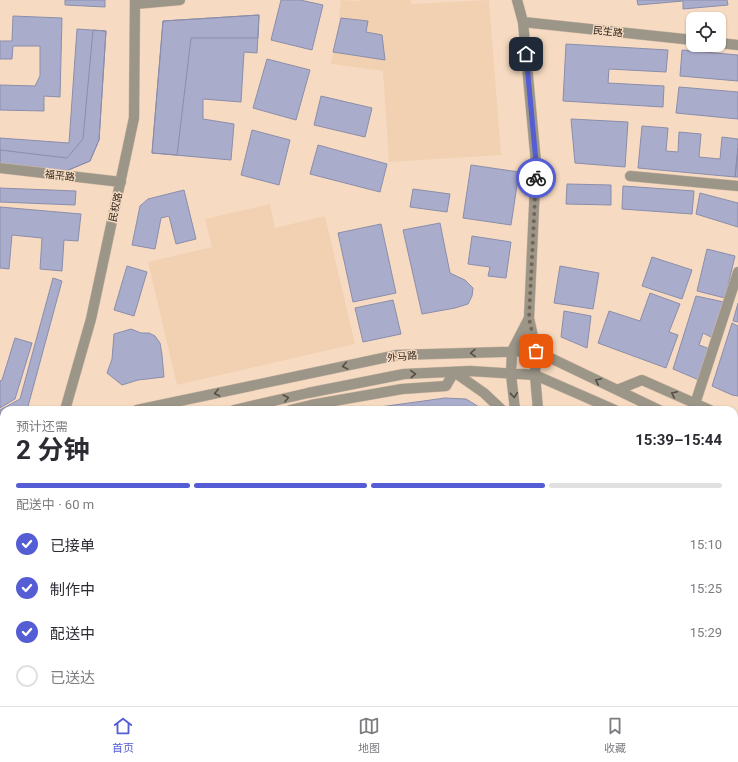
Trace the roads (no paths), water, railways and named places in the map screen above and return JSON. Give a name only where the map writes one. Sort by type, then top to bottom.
[{"type":"street","points":[[135,2],[180,0]]},
{"type":"street","points":[[517,0],[523,22],[536,162],[529,318],[536,351],[535,375],[538,406]]},
{"type":"street","name":"民权路","points":[[66,406],[91,319],[134,118],[135,2]]},
{"type":"street","name":"民生路","points":[[523,22],[686,39]]},
{"type":"street","points":[[726,43],[738,44]]},
{"type":"street","name":"福平路","points":[[0,168],[121,182]]},
{"type":"street","points":[[630,176],[738,186]]},
{"type":"street","points":[[695,404],[738,272]]},
{"type":"street","points":[[515,406],[511,374],[512,351],[529,318]]},
{"type":"street","name":"外马路","points":[[155,406],[397,355],[512,351],[536,351],[650,406]]},
{"type":"street","name":"外马路","points":[[251,406],[404,374],[470,371],[535,375],[606,406]]},
{"type":"street","points":[[317,406],[402,389],[446,386],[454,372],[484,392],[498,406]]},
{"type":"street","points":[[617,390],[642,380],[700,406]]},
{"type":"street","points":[[308,393],[312,406]]}]
